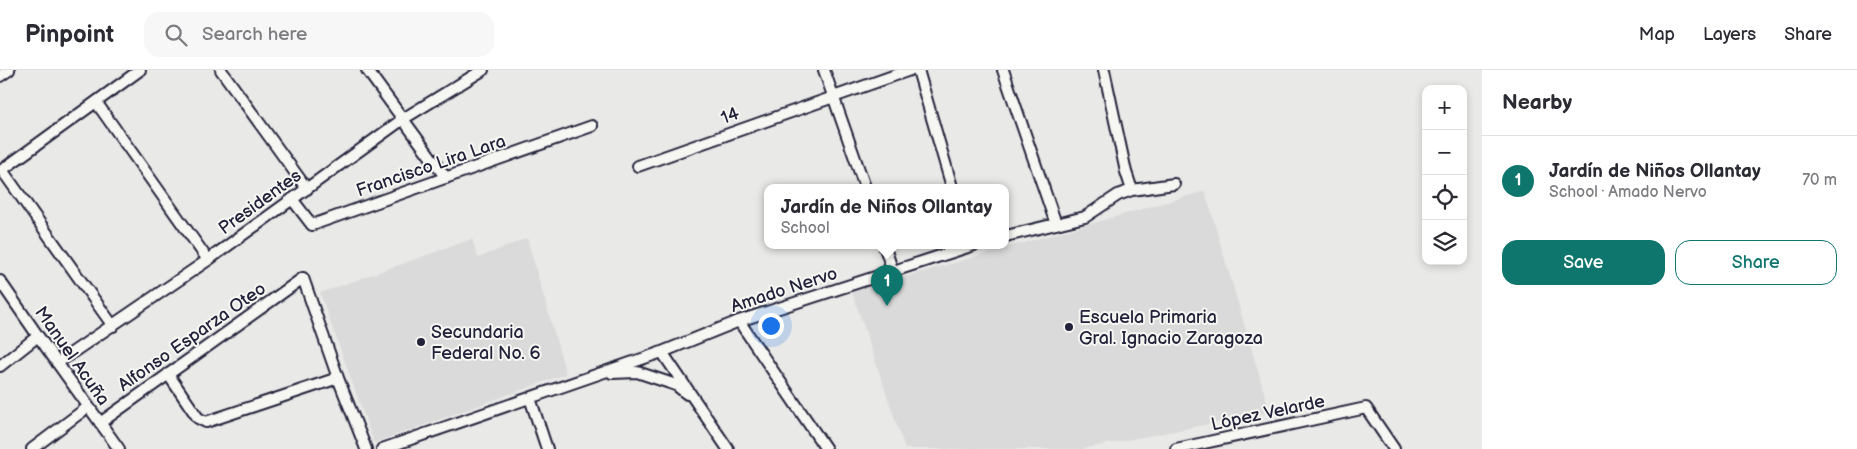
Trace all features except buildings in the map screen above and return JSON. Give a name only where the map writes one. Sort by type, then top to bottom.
[{"type":"street","points":[[0,76],[9,70]]},
{"type":"street","points":[[113,326],[2,170],[140,70]]},
{"type":"street","points":[[220,70],[307,189]]},
{"type":"street","points":[[367,70],[446,178]]},
{"type":"street","name":"Presidentes","points":[[57,363],[208,260],[403,120],[483,70]]},
{"type":"street","points":[[824,70],[864,184]]},
{"type":"street","name":"14","points":[[638,166],[910,70]]},
{"type":"street","points":[[918,70],[951,184]]},
{"type":"street","points":[[1003,70],[1056,224]]},
{"type":"street","points":[[1104,70],[1126,172],[1132,190]]},
{"type":"street","points":[[96,102],[208,260]]},
{"type":"street","name":"Francisco Lira Lara","points":[[292,199],[312,225],[592,126]]},
{"type":"street","points":[[1009,235],[1085,217],[1118,196],[1132,190],[1174,184]]},
{"type":"street","points":[[885,249],[893,272]]},
{"type":"street","name":"Amado Nervo","points":[[382,449],[662,352],[739,321],[959,249]]},
{"type":"street","name":"Alfonso Esparza Oteo","points":[[100,422],[303,278],[338,378]]},
{"type":"street","name":"Manuel Acuña","points":[[0,281],[119,449]]},
{"type":"street","points":[[739,321],[826,449]]},
{"type":"street","points":[[0,366],[38,336]]},
{"type":"street","points":[[662,352],[728,449]]},
{"type":"street","points":[[601,373],[636,372],[676,385],[694,399]]},
{"type":"street","points":[[168,374],[198,418],[206,422],[338,378],[366,449]]},
{"type":"street","points":[[530,398],[547,449]]},
{"type":"street","points":[[32,449],[88,407]]},
{"type":"street","name":"López Velarde","points":[[1176,449],[1366,408],[1394,449]]},
{"type":"shaded area","name":"Escuela Primaria Gral. Ignacio Zaragoza","points":[[1205,191],[1270,412],[1082,449],[905,449],[852,292],[1002,249],[1009,249],[1009,247]]},
{"type":"shaded area","name":"Secundaria Federal No. 6","points":[[527,238],[566,374],[374,443],[320,293],[472,239],[478,258]]},
{"type":"place","name":"Jardín de Niños Ollantay","points":[[887,306]]},
{"type":"place","name":"Escuela Primaria Gral. Ignacio Zaragoza","points":[[1069,327]]},
{"type":"place","name":"Secundaria Federal No. 6","points":[[421,342]]}]
